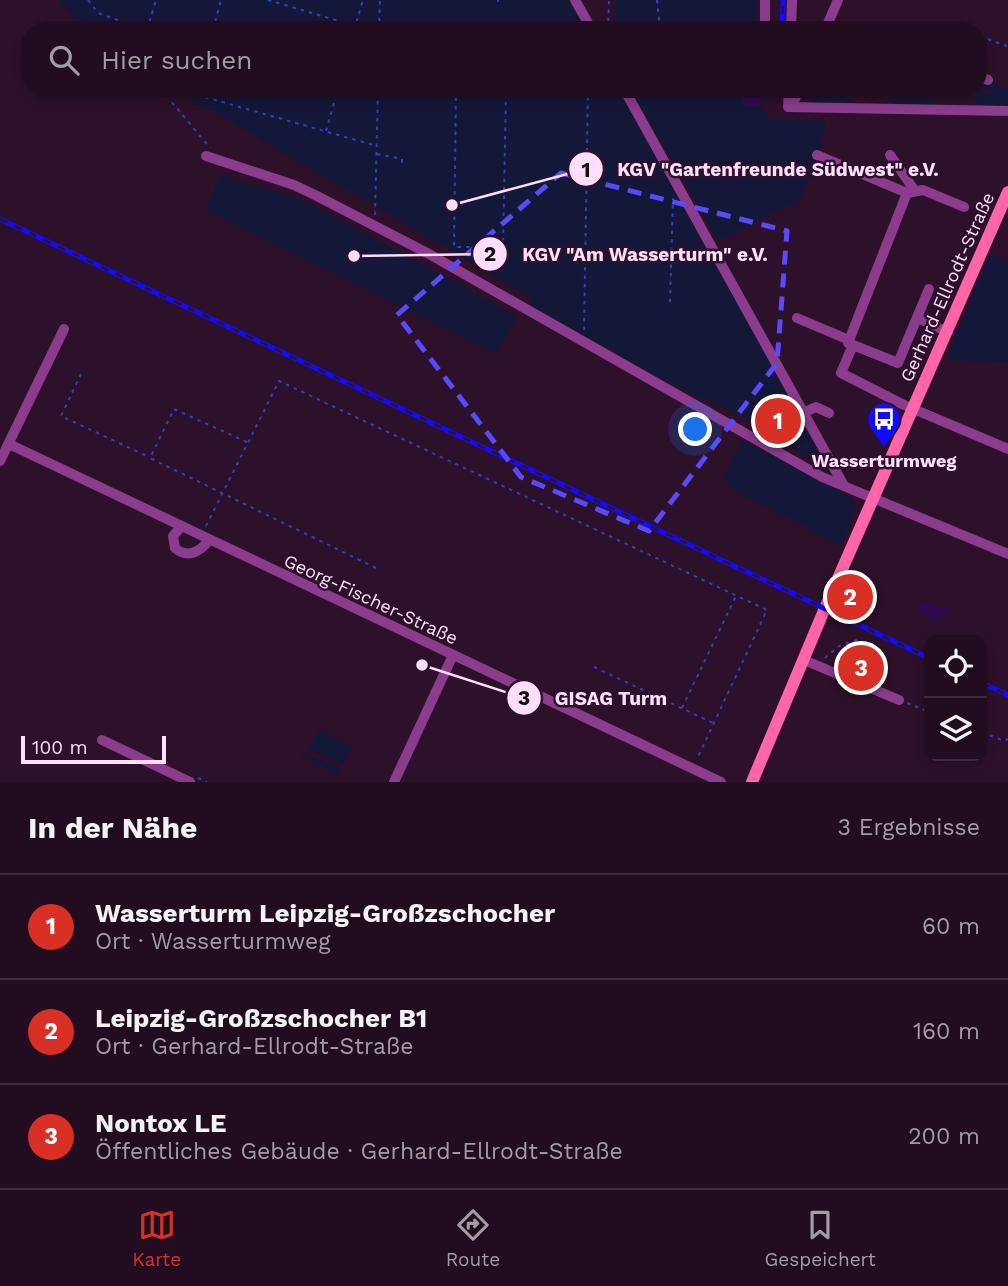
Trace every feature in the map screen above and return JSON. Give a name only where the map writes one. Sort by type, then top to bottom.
[{"type":"main road","name":"Gerhard-Ellrodt-Straße","points":[[752,782],[810,663],[828,600],[1008,192]]},
{"type":"street","points":[[575,0],[587,21]]},
{"type":"street","points":[[765,0],[765,21]]},
{"type":"street","points":[[791,21],[792,0]]},
{"type":"street","points":[[829,21],[838,0]]},
{"type":"street","points":[[629,98],[843,484]]},
{"type":"street","points":[[788,98],[788,107],[1008,111]]},
{"type":"street","points":[[792,107],[796,98]]},
{"type":"street","points":[[817,155],[911,192],[923,190],[964,207]]},
{"type":"street","points":[[890,155],[911,192]]},
{"type":"street","points":[[206,156],[294,185],[375,226],[822,477],[1008,554]]},
{"type":"street","points":[[911,192],[841,373],[913,409],[1008,449]]},
{"type":"street","points":[[797,318],[898,363],[929,289]]},
{"type":"street","points":[[917,318],[948,332]]},
{"type":"street","points":[[0,461],[64,329]]},
{"type":"street","points":[[805,412],[816,407],[829,413]]},
{"type":"street","name":"Georg-Fischer-Straße","points":[[9,444],[721,782]]},
{"type":"street","points":[[181,527],[173,536],[175,548],[181,553],[191,554],[203,548],[205,538]]},
{"type":"street","points":[[394,782],[453,656]]},
{"type":"street","points":[[810,663],[899,700]]},
{"type":"street","points":[[103,740],[190,782]]},
{"type":"path","points":[[88,0],[98,13],[121,21]]},
{"type":"path","points":[[149,21],[156,0]]},
{"type":"path","points":[[215,21],[221,0]]},
{"type":"path","points":[[268,0],[333,21]]},
{"type":"path","points":[[357,21],[363,0]]},
{"type":"path","points":[[379,21],[380,0]]},
{"type":"path","points":[[608,21],[609,0]]},
{"type":"path","points":[[657,0],[659,21]]},
{"type":"path","points":[[988,38],[1007,46]]},
{"type":"path","points":[[169,98],[222,162]]},
{"type":"path","points":[[208,98],[376,146]]},
{"type":"path","points":[[326,131],[335,98]]},
{"type":"path","points":[[375,226],[378,98]]},
{"type":"path","points":[[456,98],[454,247],[503,247],[506,98]]},
{"type":"path","points":[[584,342],[588,98]]},
{"type":"path","points":[[376,154],[402,159],[402,163]]},
{"type":"path","points":[[670,302],[674,178]]},
{"type":"path","points":[[81,374],[61,416],[376,568]]},
{"type":"path","points":[[205,538],[222,493],[279,381],[736,595],[767,610],[691,769]]},
{"type":"path","points":[[150,458],[174,409],[248,443]]},
{"type":"path","points":[[682,708],[736,595]]},
{"type":"path","points":[[810,663],[839,646],[862,638]]},
{"type":"path","points":[[594,667],[713,723]]},
{"type":"path","points":[[899,700],[924,710]]},
{"type":"path","points":[[987,734],[1003,740],[1008,739]]},
{"type":"highlighted area","points":[[561,173],[787,231],[777,363],[649,531],[521,477],[397,315]]},
{"type":"shaded area","points":[[60,0],[570,0],[581,21],[84,21],[74,18]]},
{"type":"shaded area","points":[[616,0],[758,0],[758,21],[616,21]]},
{"type":"shaded area","points":[[987,80],[1008,89],[1008,108],[978,105],[975,98],[987,98],[991,91],[987,89]]},
{"type":"shaded area","points":[[182,98],[624,98],[834,475],[747,419],[729,409],[697,398],[531,306],[530,297],[216,113]]},
{"type":"shaded area","points":[[636,98],[764,98],[763,112],[768,112],[768,120],[826,121],[818,160],[799,201],[718,241]]},
{"type":"shaded area","points":[[740,98],[764,98],[764,106],[744,106]]},
{"type":"shaded area","points":[[853,98],[851,103],[814,104],[808,99]]},
{"type":"shaded area","points":[[928,98],[935,101],[935,105],[896,105],[889,100]]},
{"type":"shaded area","points":[[219,176],[303,200],[518,316],[496,354],[207,210]]},
{"type":"shaded area","points":[[990,255],[1008,262],[1008,362],[946,360]]},
{"type":"shaded area","points":[[743,440],[852,498],[856,507],[841,546],[731,488],[723,479]]},
{"type":"shaded area","points":[[921,603],[947,608],[948,612],[936,620],[919,613]]},
{"type":"shaded area","points":[[319,731],[353,747],[344,764],[309,749]]},
{"type":"shaded area","points":[[301,753],[339,767],[339,775],[300,756]]},
{"type":"railway","points":[[782,21],[783,0]]},
{"type":"railway","points":[[0,219],[924,656]]},
{"type":"railway","points":[[987,685],[1008,695]]},
{"type":"place","name":"KGV \"Gartenfreunde Südwest\" e.V.","points":[[452,205]]},
{"type":"place","name":"KGV \"Am Wasserturm\" e.V.","points":[[354,256]]},
{"type":"place","name":"Wasserturm Leipzig-Großzschocher","points":[[778,421]]},
{"type":"place","name":"Wasserturmweg","points":[[884,449]]},
{"type":"place","name":"Leipzig-Großzschocher B1","points":[[850,597]]},
{"type":"place","name":"GISAG Turm","points":[[422,665]]},
{"type":"place","name":"Nontox LE","points":[[861,668]]}]
